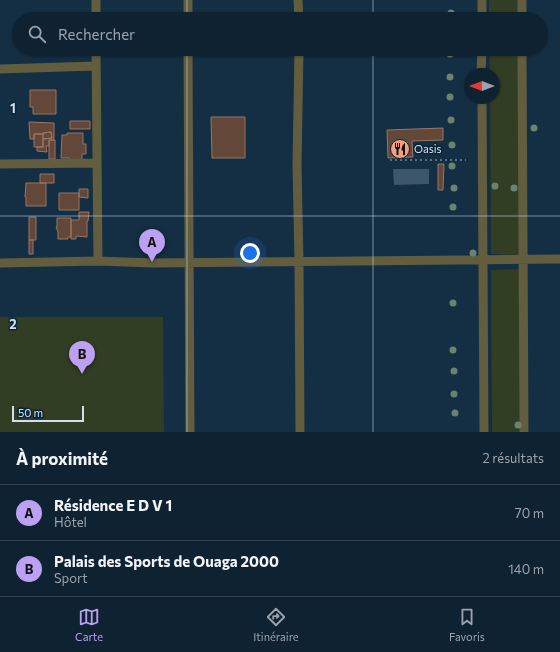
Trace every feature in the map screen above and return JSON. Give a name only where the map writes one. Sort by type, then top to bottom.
[{"type":"street","points":[[96,0],[96,12]]},
{"type":"street","points":[[188,0],[188,12]]},
{"type":"street","points":[[298,0],[299,12]]},
{"type":"street","points":[[482,0],[482,12]]},
{"type":"street","points":[[522,0],[522,12]]},
{"type":"street","points":[[96,56],[98,261]]},
{"type":"street","points":[[188,56],[190,432]]},
{"type":"street","points":[[299,56],[297,164],[300,432]]},
{"type":"street","points":[[481,68],[482,56]]},
{"type":"street","points":[[522,56],[524,432]]},
{"type":"street","points":[[0,69],[96,66]]},
{"type":"street","points":[[482,104],[484,432]]},
{"type":"street","points":[[0,164],[97,163]]},
{"type":"street","points":[[0,263],[98,261],[153,263],[189,261],[560,259]]},
{"type":"path","points":[[390,160],[466,160]]},
{"type":"green space","points":[[489,0],[519,0],[519,12],[489,12]]},
{"type":"green space","points":[[489,56],[519,56],[521,255],[491,254],[490,104],[500,104],[500,68],[490,68]]},
{"type":"green space","points":[[519,269],[520,432],[492,432],[491,270]]},
{"type":"green space","points":[[0,317],[163,317],[164,432],[0,432]]},
{"type":"water","points":[[393,169],[429,169],[429,184],[394,185]]},
{"type":"building","points":[[30,90],[56,90],[56,114],[33,114],[33,107],[30,107]]},
{"type":"building","points":[[211,117],[245,117],[245,158],[212,158]]},
{"type":"building","points":[[70,121],[90,121],[90,129],[70,129]]},
{"type":"building","points":[[29,122],[54,123],[54,140],[49,140],[49,146],[46,146],[47,152],[37,151],[37,147],[43,147],[43,139],[52,138],[51,132],[34,134],[34,139],[30,139]]},
{"type":"building","name":"Oasis","points":[[443,128],[443,140],[412,141],[413,157],[388,158],[387,130]]},
{"type":"building","points":[[51,132],[52,138],[43,139],[43,133]]},
{"type":"building","points":[[67,133],[83,133],[83,144],[86,144],[86,154],[82,154],[82,161],[69,161],[69,158],[61,158],[62,135],[67,135]]},
{"type":"building","points":[[34,134],[43,134],[43,147],[34,147]]},
{"type":"building","points":[[49,140],[55,140],[55,159],[49,159]]},
{"type":"building","points":[[438,164],[444,164],[443,190],[438,190]]},
{"type":"building","points":[[40,174],[54,174],[54,183],[40,183]]},
{"type":"building","points":[[26,183],[46,183],[46,206],[26,206]]},
{"type":"building","points":[[79,189],[88,189],[88,198],[79,197]]},
{"type":"building","points":[[59,193],[79,193],[79,210],[59,210]]},
{"type":"building","points":[[79,212],[89,212],[87,221],[87,237],[76,236],[76,239],[71,239],[71,220],[79,220]]},
{"type":"building","points":[[29,217],[36,217],[36,240],[29,240]]},
{"type":"building","points":[[57,218],[71,218],[71,237],[68,237],[68,239],[58,239],[56,227]]},
{"type":"building","points":[[29,240],[33,240],[33,254],[29,254]]},
{"type":"place","name":"Oasis","points":[[400,149]]},
{"type":"place","name":"Résidence E D V 1","points":[[152,262]]},
{"type":"place","name":"Palais des Sports de Ouaga 2000","points":[[82,374]]}]
